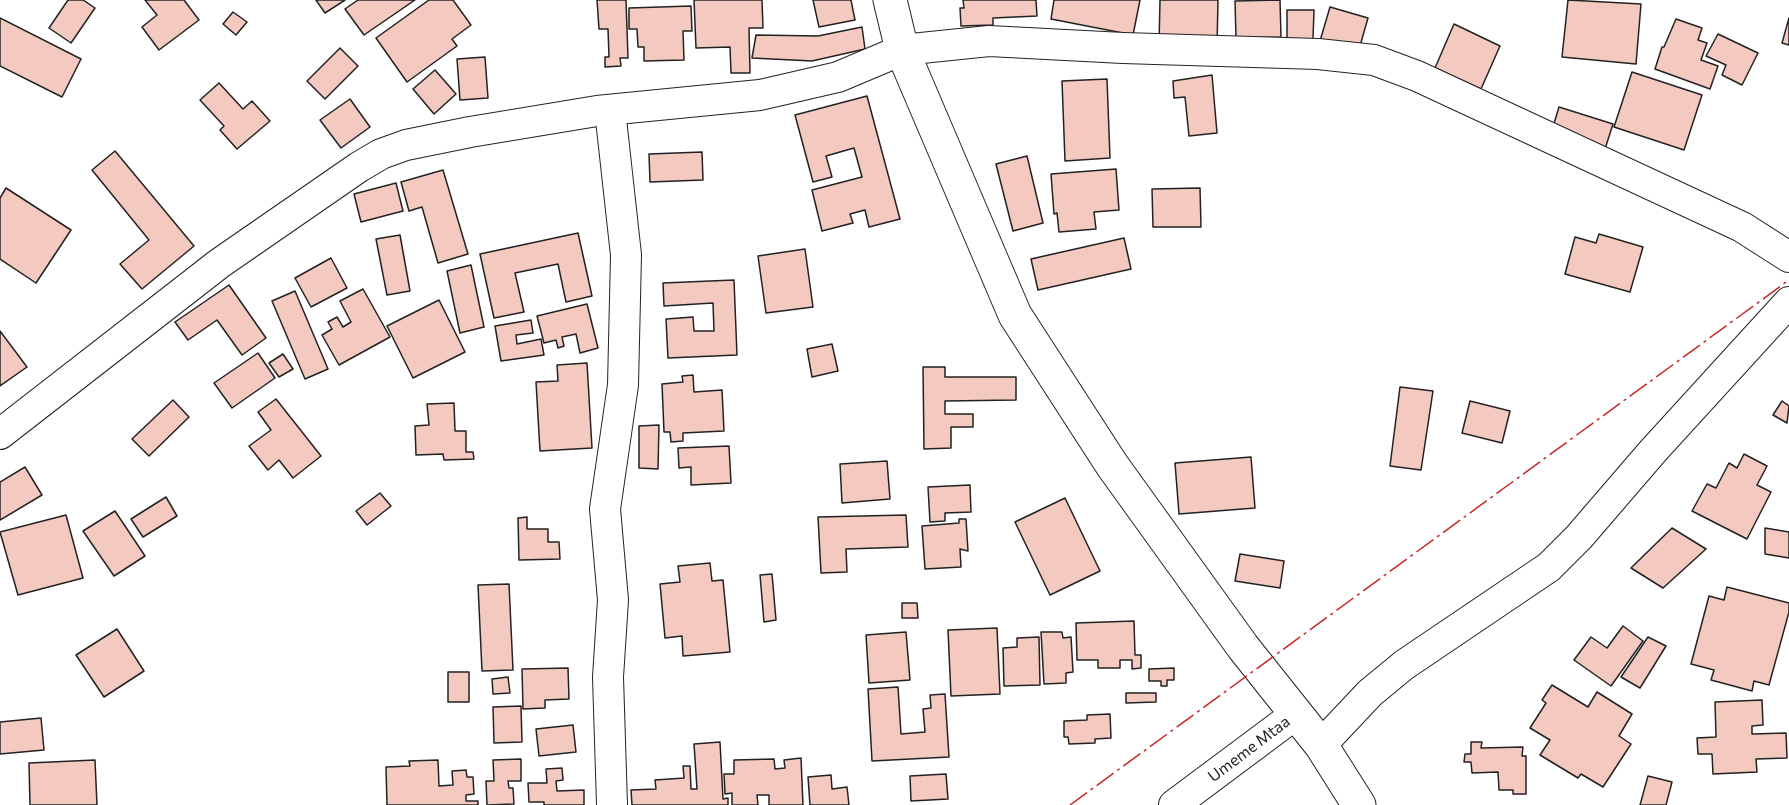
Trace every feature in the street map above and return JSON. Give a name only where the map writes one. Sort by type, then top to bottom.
[{"type":"street","points":[[890,0],[902,50],[1015,315],[1112,465],[1242,647],[1321,745],[1359,805]]},
{"type":"street","points":[[0,434],[220,263],[381,154],[406,145],[470,132],[610,110],[760,95],[838,77],[902,50],[989,41],[1318,54],[1374,60],[1467,97],[1742,227],[1789,257]]},
{"type":"street","points":[[610,110],[626,255],[623,386],[605,509],[613,600],[608,677],[612,805]]},
{"type":"street","points":[[1321,745],[1370,693],[1404,665],[1549,567],[1579,537],[1653,451],[1789,302]]},
{"type":"street","name":"Umeme Mtaa","points":[[1174,805],[1296,714]]},
{"type":"building","points":[[68,0],[83,0],[95,8],[71,43],[49,28]]},
{"type":"building","points":[[145,0],[184,0],[199,20],[159,50],[142,27],[157,15]]},
{"type":"building","points":[[316,0],[345,0],[325,13]]},
{"type":"building","points":[[358,0],[415,0],[364,35],[345,9]]},
{"type":"building","points":[[429,0],[453,0],[471,25],[452,39],[457,46],[407,82],[376,38]]},
{"type":"building","points":[[597,0],[626,0],[628,58],[620,58],[621,66],[605,67],[605,57],[609,57],[608,29],[599,29]]},
{"type":"building","points":[[694,0],[762,0],[763,28],[749,28],[750,73],[731,73],[730,47],[696,48]]},
{"type":"building","points":[[813,0],[851,0],[855,20],[819,27]]},
{"type":"building","points":[[963,0],[1036,0],[1037,16],[993,18],[993,25],[961,26],[960,8],[964,8]]},
{"type":"building","points":[[1054,0],[1140,0],[1133,35],[1051,19]]},
{"type":"building","points":[[1160,0],[1218,0],[1217,47],[1159,45]]},
{"type":"building","points":[[1280,0],[1281,37],[1236,38],[1235,1]]},
{"type":"building","points":[[1568,0],[1641,4],[1636,64],[1562,57]]},
{"type":"building","points":[[691,6],[692,31],[683,31],[684,60],[644,61],[644,47],[638,47],[637,29],[629,29],[629,8]]},
{"type":"building","points":[[1330,7],[1368,18],[1358,53],[1320,41]]},
{"type":"building","points":[[1287,10],[1314,10],[1313,39],[1287,39]]},
{"type":"building","points":[[233,12],[247,22],[236,35],[223,24]]},
{"type":"building","points":[[0,18],[81,59],[62,97],[0,66]]},
{"type":"building","points":[[1789,18],[1789,45],[1782,43]]},
{"type":"building","points":[[1676,19],[1702,28],[1698,40],[1707,43],[1701,60],[1718,66],[1710,89],[1655,69],[1662,47]]},
{"type":"building","points":[[1454,24],[1500,46],[1481,89],[1435,68]]},
{"type":"building","points":[[862,27],[865,49],[812,61],[752,58],[756,35],[818,36]]},
{"type":"building","points":[[1718,34],[1758,53],[1742,85],[1722,75],[1726,65],[1706,56]]},
{"type":"building","points":[[340,48],[358,66],[325,99],[307,81]]},
{"type":"building","points":[[485,57],[488,98],[460,100],[457,59]]},
{"type":"building","points":[[435,70],[456,94],[434,114],[413,89]]},
{"type":"building","points":[[1632,72],[1702,95],[1684,150],[1614,127]]},
{"type":"building","points":[[1212,75],[1217,133],[1189,136],[1185,97],[1174,98],[1173,81]]},
{"type":"building","points":[[1107,79],[1110,158],[1065,161],[1062,81]]},
{"type":"building","points":[[219,83],[243,109],[252,101],[270,121],[237,149],[220,130],[224,126],[200,100]]},
{"type":"building","points":[[867,96],[900,219],[869,227],[865,210],[850,214],[853,223],[822,231],[812,190],[862,177],[854,148],[826,156],[832,177],[813,182],[795,115]]},
{"type":"building","points":[[350,99],[370,127],[341,148],[320,120]]},
{"type":"building","points":[[1559,107],[1613,124],[1605,149],[1551,133]]},
{"type":"building","points":[[115,151],[194,246],[142,289],[120,264],[149,240],[92,170]]},
{"type":"building","points":[[702,152],[703,180],[650,182],[649,154]]},
{"type":"building","points":[[1027,156],[1043,223],[1013,231],[996,164]]},
{"type":"building","points":[[1116,169],[1119,210],[1094,212],[1096,229],[1059,232],[1057,213],[1054,214],[1051,174]]},
{"type":"building","points":[[443,170],[468,254],[438,263],[422,207],[409,211],[401,182]]},
{"type":"building","points":[[396,183],[403,211],[361,222],[354,194]]},
{"type":"building","points":[[6,188],[71,230],[36,283],[0,259],[0,198]]},
{"type":"building","points":[[1200,188],[1201,227],[1153,227],[1152,189]]},
{"type":"building","points":[[578,233],[592,296],[566,302],[558,264],[515,273],[524,312],[494,318],[480,254]]},
{"type":"building","points":[[1599,234],[1643,247],[1630,292],[1565,274],[1575,237],[1596,243]]},
{"type":"building","points":[[400,235],[410,291],[387,295],[376,239]]},
{"type":"building","points":[[1124,238],[1131,269],[1038,290],[1031,259]]},
{"type":"building","points":[[805,249],[813,307],[766,313],[758,256]]},
{"type":"building","points":[[331,258],[347,288],[311,307],[295,278]]},
{"type":"building","points":[[471,265],[484,327],[460,333],[447,271]]},
{"type":"building","points":[[734,280],[737,355],[668,358],[666,319],[693,317],[694,331],[714,331],[713,303],[664,306],[663,283]]},
{"type":"building","points":[[229,285],[266,338],[242,355],[217,320],[188,340],[175,322]]},
{"type":"building","points":[[363,289],[390,337],[339,365],[322,335],[332,329],[328,322],[337,317],[343,327],[351,322],[340,301]]},
{"type":"building","points":[[295,291],[328,369],[305,379],[272,301]]},
{"type":"building","points":[[439,300],[465,352],[413,378],[387,326]]},
{"type":"building","points":[[587,304],[598,348],[580,353],[576,334],[562,337],[564,346],[558,348],[556,340],[544,343],[537,316]]},
{"type":"building","points":[[531,320],[533,333],[516,335],[517,344],[541,339],[544,355],[501,361],[495,326]]},
{"type":"building","points":[[0,331],[27,367],[0,386]]},
{"type":"building","points":[[832,344],[838,371],[812,377],[807,349]]},
{"type":"building","points":[[258,353],[275,378],[232,408],[214,383]]},
{"type":"building","points":[[283,354],[293,369],[279,377],[269,363]]},
{"type":"building","points":[[587,363],[592,448],[540,451],[536,382],[558,381],[557,365]]},
{"type":"building","points":[[923,367],[945,367],[945,377],[1016,377],[1016,400],[945,401],[945,414],[973,414],[973,427],[951,427],[951,448],[924,449]]},
{"type":"building","points":[[693,375],[694,392],[722,390],[724,431],[683,433],[683,441],[671,442],[670,432],[664,432],[662,384],[683,382],[682,376]]},
{"type":"building","points":[[1400,387],[1433,391],[1421,470],[1390,466]]},
{"type":"building","points":[[276,399],[321,456],[293,478],[279,460],[268,470],[249,446],[271,430],[258,412]]},
{"type":"building","points":[[173,400],[189,417],[149,456],[132,439]]},
{"type":"building","points":[[1470,401],[1510,411],[1502,443],[1462,433]]},
{"type":"building","points":[[1782,401],[1789,406],[1787,423],[1773,415]]},
{"type":"building","points":[[454,403],[455,431],[466,431],[466,452],[473,452],[474,459],[444,460],[443,454],[416,455],[415,426],[429,425],[427,404]]},
{"type":"building","points":[[659,425],[658,469],[639,468],[639,426]]},
{"type":"building","points":[[729,446],[731,483],[691,485],[691,467],[679,468],[678,448]]},
{"type":"building","points":[[1744,454],[1767,466],[1757,485],[1771,492],[1747,539],[1692,511],[1707,484],[1716,488],[1729,463],[1737,468]]},
{"type":"building","points":[[1251,457],[1255,508],[1179,514],[1175,463]]},
{"type":"building","points":[[887,461],[890,499],[842,503],[840,464]]},
{"type":"building","points":[[25,467],[42,495],[0,520],[0,482]]},
{"type":"building","points":[[970,485],[971,512],[945,513],[945,521],[930,522],[928,487]]},
{"type":"building","points":[[380,493],[391,506],[367,525],[356,511]]},
{"type":"building","points":[[166,497],[177,516],[143,537],[131,519]]},
{"type":"building","points":[[1065,498],[1100,571],[1050,595],[1015,522]]},
{"type":"building","points":[[115,511],[145,556],[114,576],[83,531]]},
{"type":"building","points":[[66,515],[83,578],[18,595],[0,532]]},
{"type":"building","points":[[906,515],[908,547],[846,549],[847,572],[821,573],[818,517]]},
{"type":"building","points":[[527,517],[527,529],[548,529],[548,542],[559,542],[560,559],[519,560],[518,518]]},
{"type":"building","points":[[959,519],[966,519],[968,551],[960,549],[961,567],[925,569],[922,526],[959,523]]},
{"type":"building","points":[[1672,528],[1706,549],[1663,588],[1631,568]]},
{"type":"building","points":[[1765,528],[1789,532],[1789,558],[1765,554]]},
{"type":"building","points":[[1240,554],[1284,561],[1280,588],[1235,581]]},
{"type":"building","points":[[710,563],[712,581],[723,580],[730,652],[683,656],[682,636],[665,638],[660,584],[680,582],[678,566]]},
{"type":"building","points":[[772,574],[776,620],[764,622],[760,575]]},
{"type":"building","points":[[509,584],[513,670],[482,671],[478,585]]},
{"type":"building","points":[[1727,587],[1789,603],[1789,612],[1769,685],[1754,681],[1752,691],[1711,680],[1714,670],[1691,664],[1709,596],[1724,600]]},
{"type":"building","points":[[902,603],[917,603],[918,618],[902,618]]},
{"type":"building","points":[[1134,621],[1135,655],[1141,655],[1141,668],[1132,669],[1132,660],[1120,660],[1120,668],[1098,668],[1098,660],[1077,660],[1076,623]]},
{"type":"building","points":[[1623,626],[1643,641],[1611,686],[1574,660],[1591,637],[1607,648]]},
{"type":"building","points":[[997,628],[1000,694],[951,696],[948,630]]},
{"type":"building","points":[[117,629],[144,671],[104,697],[76,655]]},
{"type":"building","points":[[906,632],[910,680],[869,683],[866,635]]},
{"type":"building","points":[[1041,632],[1062,632],[1063,638],[1071,637],[1073,672],[1066,673],[1066,683],[1044,684]]},
{"type":"building","points":[[1039,637],[1040,685],[1004,686],[1003,648],[1017,647],[1017,638]]},
{"type":"building","points":[[1648,637],[1666,646],[1640,688],[1621,677]]},
{"type":"building","points":[[568,668],[569,699],[545,700],[545,708],[523,709],[522,669]]},
{"type":"building","points":[[1174,668],[1174,680],[1167,680],[1167,686],[1161,686],[1161,681],[1149,681],[1149,669]]},
{"type":"building","points":[[448,672],[469,672],[469,702],[448,702]]},
{"type":"building","points":[[508,677],[510,693],[493,694],[492,679]]},
{"type":"building","points":[[1552,685],[1588,707],[1597,692],[1632,714],[1619,736],[1631,744],[1603,787],[1581,774],[1578,778],[1540,755],[1550,740],[1530,728],[1546,703],[1542,700]]},
{"type":"building","points":[[898,687],[901,734],[925,732],[923,709],[931,708],[930,695],[945,694],[949,757],[872,761],[868,689]]},
{"type":"building","points":[[1126,693],[1156,693],[1156,702],[1126,703]]},
{"type":"building","points":[[1762,700],[1763,725],[1752,726],[1752,734],[1786,733],[1787,758],[1756,759],[1757,772],[1713,774],[1712,754],[1698,754],[1697,738],[1716,737],[1715,702]]},
{"type":"building","points":[[521,706],[522,742],[494,743],[493,707]]},
{"type":"building","points":[[1110,714],[1111,738],[1095,739],[1095,743],[1069,744],[1068,737],[1064,737],[1064,721],[1087,720],[1087,715]]},
{"type":"building","points":[[41,718],[44,750],[0,754],[0,722]]},
{"type":"building","points":[[573,725],[576,752],[539,756],[536,729]]},
{"type":"building","points":[[720,742],[723,799],[728,798],[728,805],[632,805],[631,790],[656,789],[655,780],[684,778],[683,766],[690,766],[691,789],[697,789],[694,744]]},
{"type":"building","points":[[1471,742],[1482,742],[1481,748],[1523,747],[1522,756],[1526,756],[1526,794],[1513,794],[1513,790],[1499,790],[1498,772],[1472,773],[1471,762],[1464,762],[1465,754],[1471,754]]},
{"type":"building","points":[[801,758],[803,805],[769,805],[769,795],[757,795],[758,805],[732,805],[732,793],[725,794],[724,774],[734,774],[734,760],[774,759],[775,769],[785,768],[784,760]]},
{"type":"building","points":[[521,759],[521,781],[508,781],[509,788],[513,788],[514,804],[487,805],[486,781],[494,781],[493,760]]},
{"type":"building","points":[[95,760],[97,805],[30,805],[29,763]]},
{"type":"building","points":[[438,760],[439,786],[453,785],[452,771],[466,770],[467,777],[473,777],[474,794],[466,795],[466,801],[478,801],[478,805],[387,805],[386,767],[410,766],[409,761]]},
{"type":"building","points":[[562,768],[563,780],[556,781],[557,791],[584,790],[584,805],[544,805],[544,802],[529,802],[528,783],[547,783],[546,769]]},
{"type":"building","points":[[946,774],[948,799],[911,801],[910,776]]},
{"type":"building","points":[[831,775],[832,789],[847,787],[849,805],[810,805],[808,777]]},
{"type":"building","points":[[1648,776],[1672,782],[1666,805],[1640,805]]},
{"type":"power","points":[[1070,805],[1789,280]]}]
